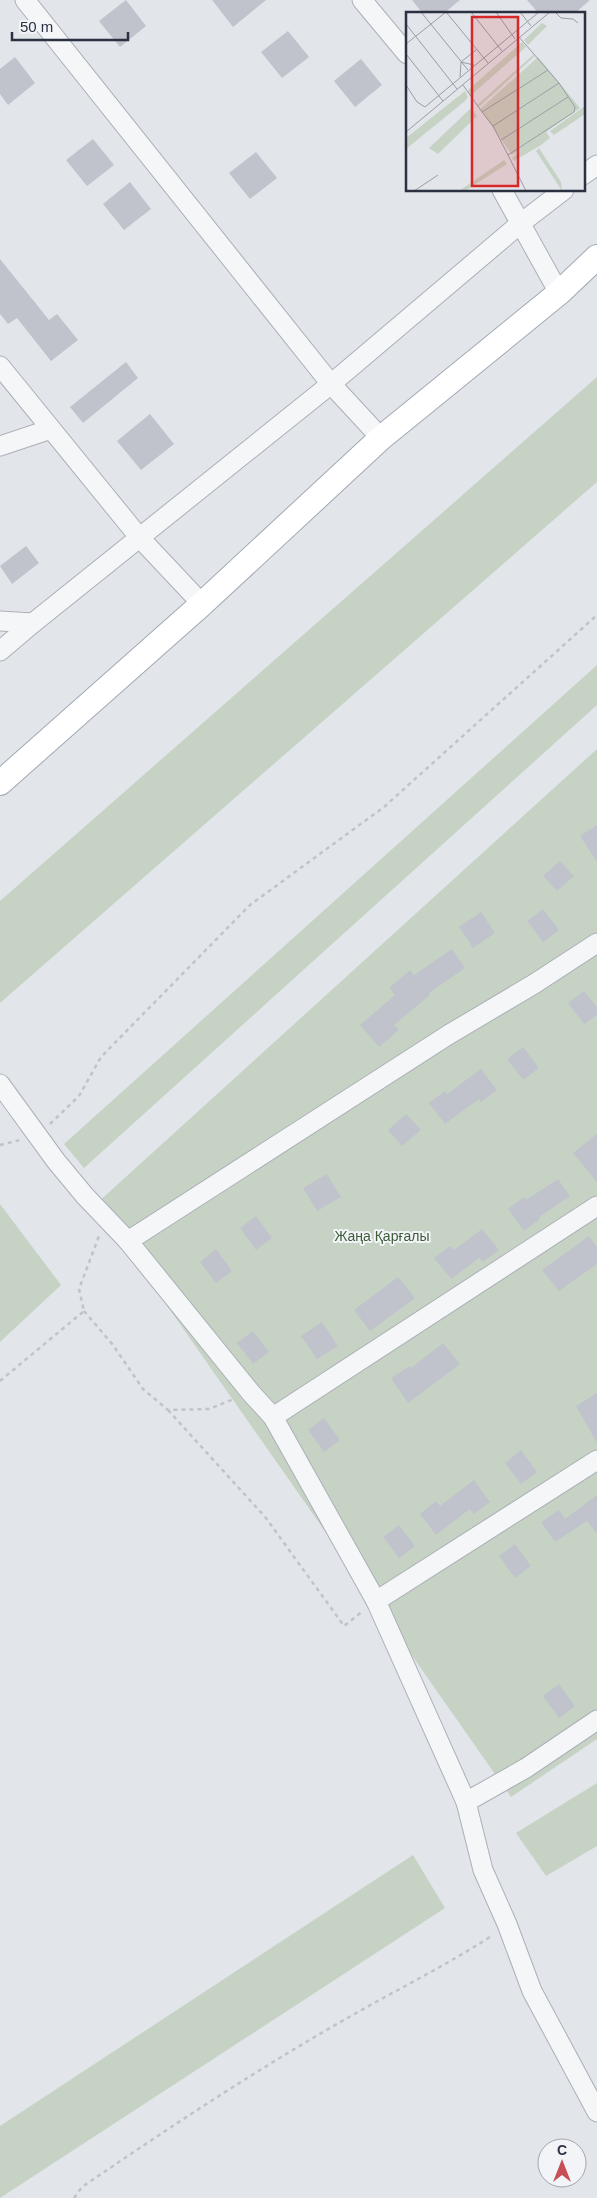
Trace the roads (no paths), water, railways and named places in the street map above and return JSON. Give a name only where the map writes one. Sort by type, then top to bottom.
[{"type":"main road","points":[[0,784],[202,604],[381,438],[559,293],[597,257]]},
{"type":"street","points":[[25,0],[331,384],[381,438]]},
{"type":"street","points":[[362,0],[406,53]]},
{"type":"street","points":[[584,175],[597,165]]},
{"type":"street","points":[[503,191],[559,293]]},
{"type":"street","points":[[0,652],[139,537],[331,384],[521,223],[563,191]]},
{"type":"street","points":[[0,366],[139,537],[202,604]]},
{"type":"street","points":[[0,446],[51,429]]},
{"type":"street","points":[[0,621],[33,623]]},
{"type":"street","points":[[128,1241],[448,1035],[534,984],[597,943]]},
{"type":"street","points":[[0,1084],[39,1135],[56,1161],[128,1241],[251,1393],[273,1417],[376,1601],[466,1802],[483,1870],[507,1924],[532,1991],[597,2112]]},
{"type":"street","points":[[273,1417],[597,1206]]},
{"type":"street","points":[[376,1601],[597,1460]]},
{"type":"street","points":[[466,1802],[526,1768],[597,1720]]},
{"type":"park label","name":"Жаңа Қарғалы","points":[[382,1236]]}]
